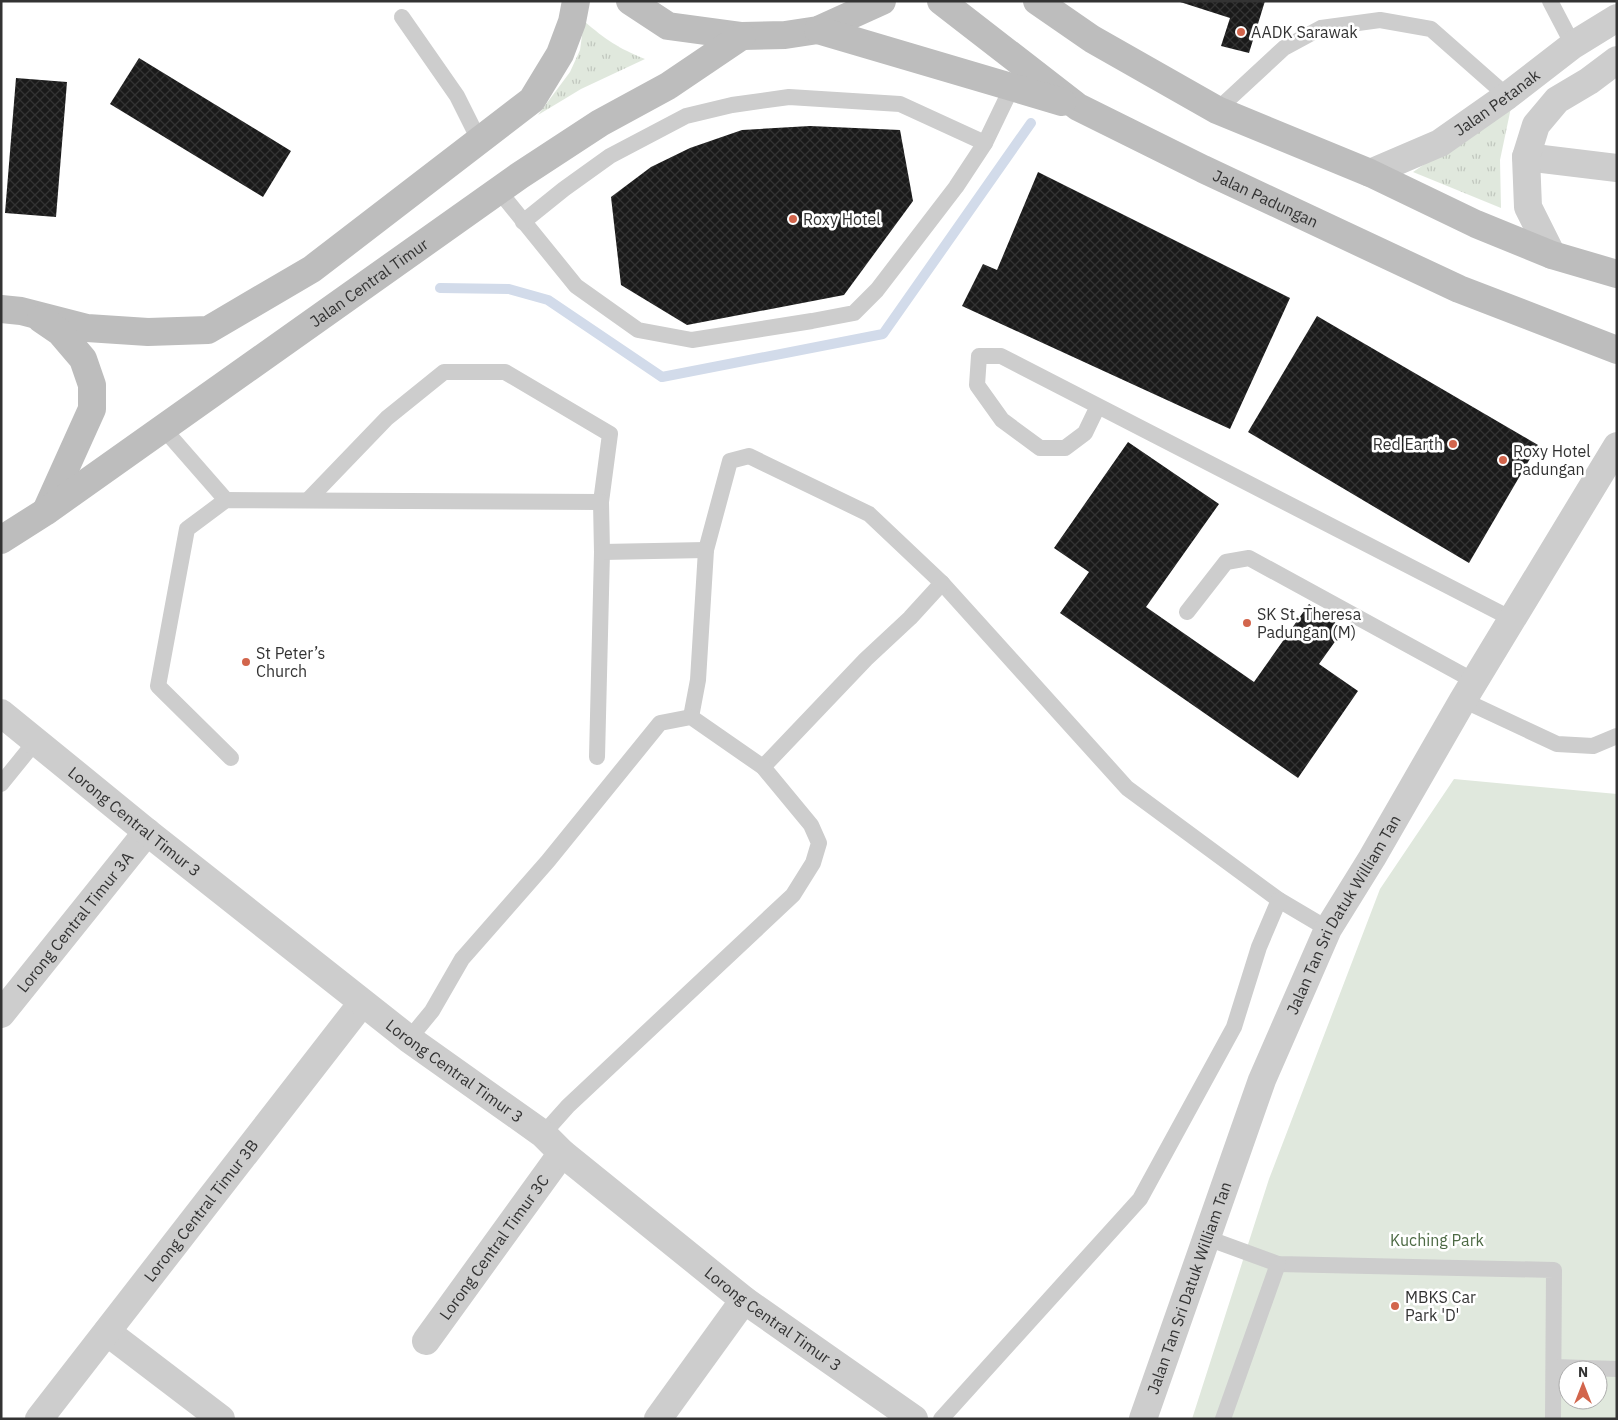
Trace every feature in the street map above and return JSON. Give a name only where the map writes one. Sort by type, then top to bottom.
[{"type":"main road","points":[[1,309],[21,311],[87,328],[148,332],[208,330],[312,269],[532,100],[560,54],[572,22],[576,1]]},
{"type":"main road","points":[[630,1],[668,26],[742,36],[785,35],[818,30],[882,1]]},
{"type":"main road","name":"Jalan Padungan","points":[[942,1],[1078,107],[1203,170],[1459,288],[1617,350]]},
{"type":"main road","points":[[1037,1],[1092,39],[1217,110],[1370,173],[1476,224],[1552,255],[1617,274]]},
{"type":"main road","points":[[818,30],[1078,107]]},
{"type":"main road","name":"Jalan Central Timur","points":[[1,540],[45,512],[499,191],[600,124],[668,86],[742,36]]},
{"type":"main road","points":[[36,315],[60,332],[83,359],[92,386],[92,409],[45,512]]},
{"type":"street","name":"Jalan Petanak","points":[[1370,173],[1440,143],[1507,96],[1573,45],[1617,18]]},
{"type":"street","name":"Jalan Petanak","points":[[1552,255],[1528,207],[1526,157],[1536,125],[1558,100],[1589,81],[1617,60]]},
{"type":"street","points":[[1526,157],[1617,168]]},
{"type":"street","name":"Jalan Tan Sri Datuk William Tan","points":[[1143,1419],[1262,1080],[1328,930],[1372,858],[1468,690],[1617,446]]},
{"type":"street","name":"Lorong Central Timur 3","points":[[1,713],[362,1003],[553,1144],[744,1300],[914,1419]]},
{"type":"street","name":"Lorong Central Timur 3A","points":[[1,1014],[147,832]]},
{"type":"street","name":"Lorong Central Timur 3B","points":[[39,1419],[362,1003]]},
{"type":"street","name":"Lorong Central Timur 3C","points":[[426,1341],[553,1144]]},
{"type":"street","points":[[658,1419],[744,1300]]},
{"type":"street","points":[[107,1332],[221,1419]]},
{"type":"lane","points":[[1550,1],[1573,45]]},
{"type":"lane","points":[[402,16],[457,96],[479,140]]},
{"type":"lane","points":[[1217,110],[1284,48],[1321,28],[1380,20],[1432,29],[1507,96]]},
{"type":"lane","points":[[499,191],[576,286],[638,330],[692,340],[854,313],[877,290],[956,187],[986,143],[1012,88]]},
{"type":"lane","points":[[523,222],[564,189],[610,156],[686,116],[732,105],[789,97],[900,104],[986,143]]},
{"type":"lane","points":[[1098,406],[1085,433],[1065,448],[1040,448],[1002,420],[977,386],[979,356],[1001,356],[1512,619]]},
{"type":"lane","points":[[308,500],[387,418],[444,372],[505,372],[610,434],[601,502],[602,552],[598,757]]},
{"type":"lane","points":[[163,428],[226,500]]},
{"type":"lane","points":[[691,717],[698,680],[706,550],[730,461],[749,456],[869,514],[942,583],[1126,788],[1279,900],[1328,930]]},
{"type":"lane","points":[[231,758],[158,686],[187,529],[226,500],[601,502]]},
{"type":"lane","points":[[602,552],[706,550]]},
{"type":"lane","points":[[1187,612],[1226,562],[1249,558],[1558,744],[1593,746],[1617,736]]},
{"type":"lane","points":[[763,767],[942,583]]},
{"type":"lane","points":[[409,1039],[432,1012],[462,959],[548,861],[660,723],[691,717],[763,767],[811,825],[819,843],[813,863],[793,895],[568,1106],[553,1144]]},
{"type":"lane","points":[[1,784],[35,742]]},
{"type":"lane","points":[[941,1419],[1140,1199],[1234,1027],[1259,947],[1279,900]]},
{"type":"lane","points":[[1207,1238],[1278,1264],[1554,1270],[1553,1419]]},
{"type":"lane","points":[[1223,1419],[1278,1264]]},
{"type":"lane","points":[[1554,1367],[1617,1369]]},
{"type":"green space","points":[[584,21],[613,43],[645,59],[581,89],[538,115],[570,72],[580,50]]},
{"type":"green space","points":[[1513,98],[1500,160],[1501,208],[1413,172],[1447,149]]},
{"type":"green space","name":"Kuching Park","points":[[1454,779],[1617,794],[1617,1419],[1192,1419],[1269,1179],[1380,889]]},
{"type":"building","name":"AADK Sarawak","points":[[1177,1],[1265,1],[1249,53],[1221,46],[1230,18]]},
{"type":"building","points":[[139,58],[291,151],[263,197],[110,104]]},
{"type":"building","points":[[16,78],[67,82],[56,217],[5,213]]},
{"type":"building","points":[[810,126],[900,130],[913,201],[844,295],[687,325],[621,285],[611,197],[651,167],[690,148],[742,130]]},
{"type":"building","points":[[1038,172],[1290,298],[1230,429],[962,306],[983,264],[997,270]]},
{"type":"building","points":[[1317,316],[1538,445],[1469,563],[1248,432]]},
{"type":"building","points":[[1128,442],[1219,504],[1146,607],[1254,682],[1309,604],[1344,629],[1319,664],[1358,691],[1298,778],[1060,613],[1089,572],[1054,548]]},
{"type":"waterway","points":[[440,288],[509,289],[548,300],[662,377],[883,334],[1031,123]]},
{"type":"place","name":"AADK Sarawak","points":[[1241,32]]},
{"type":"place","name":"Roxy Hotel","points":[[793,219]]},
{"type":"place","name":"Red Earth","points":[[1453,444]]},
{"type":"place","name":"Roxy Hotel Padungan","points":[[1503,460]]},
{"type":"place","name":"SK St. Theresa Padungan (M)","points":[[1247,623]]},
{"type":"place","name":"St Peter’s Church","points":[[246,662]]},
{"type":"place","name":"MBKS Car Park 'D'","points":[[1395,1306]]}]
